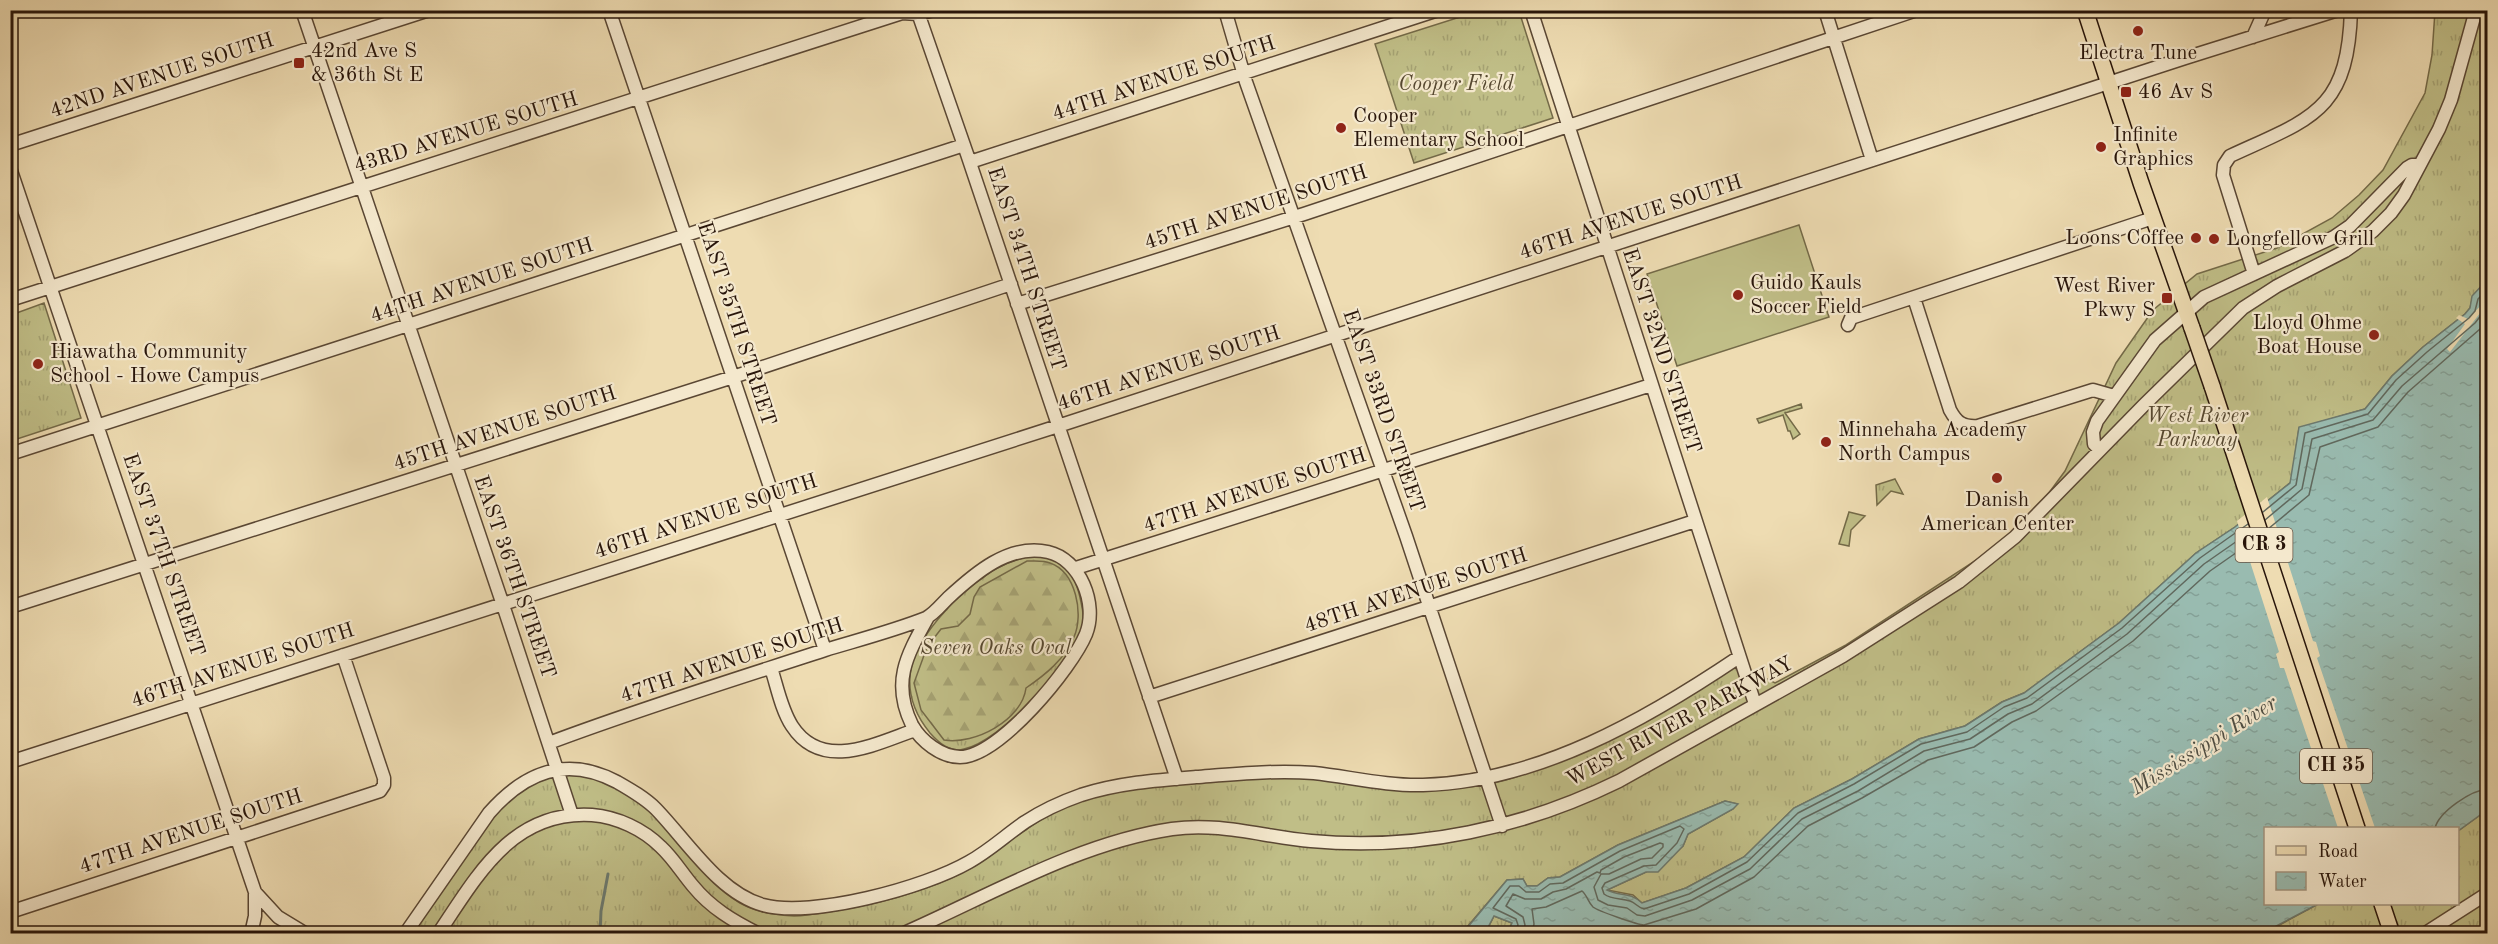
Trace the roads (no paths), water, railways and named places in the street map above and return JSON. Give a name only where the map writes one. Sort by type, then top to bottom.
[{"type":"main road","name":"CR 3","points":[[2085,10],[2316,704]]},
{"type":"main road","name":"CH 35","points":[[2316,704],[2357,827]]},
{"type":"main road","points":[[2383,905],[2392,933]]},
{"type":"street","name":"EAST 36TH STREET","points":[[302,10],[572,815]]},
{"type":"street","name":"42ND AVENUE SOUTH","points":[[10,145],[429,10]]},
{"type":"street","name":"EAST 35TH STREET","points":[[609,10],[825,650]]},
{"type":"street","name":"43RD AVENUE SOUTH","points":[[10,300],[902,13],[934,10]]},
{"type":"street","name":"EAST 33RD STREET","points":[[1225,10],[1244,73],[1383,470],[1502,826]]},
{"type":"street","name":"44TH AVENUE SOUTH","points":[[970,162],[1438,10]]},
{"type":"street","name":"EAST 32ND STREET","points":[[1531,10],[1755,704]]},
{"type":"street","points":[[1825,10],[1872,160]]},
{"type":"street","name":"45TH AVENUE SOUTH","points":[[1017,304],[1294,217],[1917,10]]},
{"type":"street","points":[[2253,37],[2265,10]]},
{"type":"street","name":"46TH AVENUE SOUTH","points":[[10,762],[502,602],[1058,426],[2338,10]]},
{"type":"street","points":[[2254,274],[2223,175],[2224,165],[2230,156],[2302,123],[2320,108],[2337,87],[2345,67],[2351,10]]},
{"type":"street","name":"WEST RIVER PARKWAY","points":[[903,933],[999,888],[1084,854],[1126,840],[1172,829],[1218,827],[1312,841],[1388,843],[1459,835],[1502,826],[1586,797],[1646,767],[1843,656],[1959,582],[2015,537],[2243,308],[2277,286],[2345,252],[2373,231],[2391,213],[2420,165],[2451,100],[2475,10]]},
{"type":"street","name":"EAST 34TH STREET","points":[[917,12],[970,162],[1176,779]]},
{"type":"street","name":"44TH AVENUE SOUTH","points":[[10,454],[408,324],[687,237],[964,145]]},
{"type":"street","points":[[2100,450],[2094,444],[2093,432],[2097,421],[2155,340],[2186,311],[2204,297],[2316,246],[2350,226],[2407,168],[2420,165]]},
{"type":"street","name":"EAST 37TH STREET","points":[[10,168],[146,564],[255,892],[278,917],[306,933]]},
{"type":"street","points":[[1848,325],[1851,318],[2153,218]]},
{"type":"street","points":[[2350,226],[2363,226],[2373,231]]},
{"type":"street","name":"45TH AVENUE SOUTH","points":[[10,607],[733,377],[1011,284]]},
{"type":"street","points":[[1914,298],[1950,410],[1960,424],[1978,426],[2093,390],[2114,396]]},
{"type":"street","name":"47TH AVENUE SOUTH","points":[[1076,568],[1104,561],[1651,385]]},
{"type":"street","name":"48TH AVENUE SOUTH","points":[[1149,697],[1695,521]]},
{"type":"street","points":[[1030,549],[1051,552],[1067,560],[1076,568],[1089,606],[1087,632],[1058,677],[1020,722],[974,753],[962,757],[945,754],[934,748],[915,730],[904,703],[902,672],[928,617],[980,570],[1030,549]]},
{"type":"street","name":"47TH AVENUE SOUTH","points":[[549,743],[928,617]]},
{"type":"street","name":"47TH AVENUE SOUTH","points":[[10,912],[173,857],[236,839],[382,788],[384,778],[343,655]]},
{"type":"street","points":[[405,933],[489,813],[504,796],[520,783],[557,768],[584,770],[608,777],[632,790],[654,806],[728,887],[744,898],[763,905],[802,909],[874,896],[937,877],[968,863],[1024,823],[1052,807],[1113,786],[1266,772],[1311,773],[1422,785],[1486,778],[1554,757],[1624,725],[1740,657]]},
{"type":"street","points":[[771,668],[792,726],[816,748],[828,752],[859,749],[915,730]]},
{"type":"street","points":[[438,933],[484,869],[515,836],[546,821],[572,815],[603,816],[645,834],[661,847],[694,888],[713,907],[724,916],[759,933]]},
{"type":"street","points":[[251,933],[255,916],[255,892]]},
{"type":"street","points":[[2424,933],[2487,893]]},
{"type":"water","name":"Mississippi River","points":[[2487,280],[2487,810],[2459,830],[2459,827],[2264,827],[2264,905],[2316,905],[2263,933],[1507,934],[1512,923],[1494,916],[1485,933],[1462,934],[1507,880],[1523,879],[1527,886],[1537,886],[1548,878],[1560,877],[1618,845],[1725,801],[1738,804],[1688,834],[1683,846],[1658,872],[1646,872],[1607,890],[1629,895],[1642,903],[1686,888],[1744,857],[1794,808],[1852,779],[1919,739],[1965,726],[2002,702],[2024,693],[2119,623],[2196,553],[2235,527],[2290,483],[2299,427],[2365,409],[2392,376],[2423,347],[2465,314],[2470,308],[2472,296]]},
{"type":"waterway","points":[[600,934],[601,911],[608,874]]},
{"type":"place","name":"Electra Tune","points":[[2138,31]]},
{"type":"place","name":"42nd Ave S & 36th St E","points":[[299,63]]},
{"type":"place","name":"46 Av S","points":[[2126,92]]},
{"type":"place","name":"Cooper Elementary School","points":[[1341,128]]},
{"type":"place","name":"Infinite Graphics","points":[[2101,147]]},
{"type":"place","name":"Loons Coffee","points":[[2196,238]]},
{"type":"place","name":"Longfellow Grill","points":[[2214,239]]},
{"type":"place","name":"Guido Kauls Soccer Field","points":[[1738,295]]},
{"type":"place","name":"West River Pkwy S","points":[[2167,298]]},
{"type":"place","name":"Lloyd Ohme Boat House","points":[[2374,335]]},
{"type":"place","name":"Hiawatha Community School - Howe Campus","points":[[38,364]]},
{"type":"place","name":"Minnehaha Academy North Campus","points":[[1826,442]]},
{"type":"place","name":"Danish American Center","points":[[1997,478]]},
{"type":"park label","name":"Cooper Field","points":[[1456,84]]},
{"type":"park label","name":"West River Parkway","points":[[2197,428]]},
{"type":"park label","name":"Seven Oaks Oval","points":[[996,648]]}]
